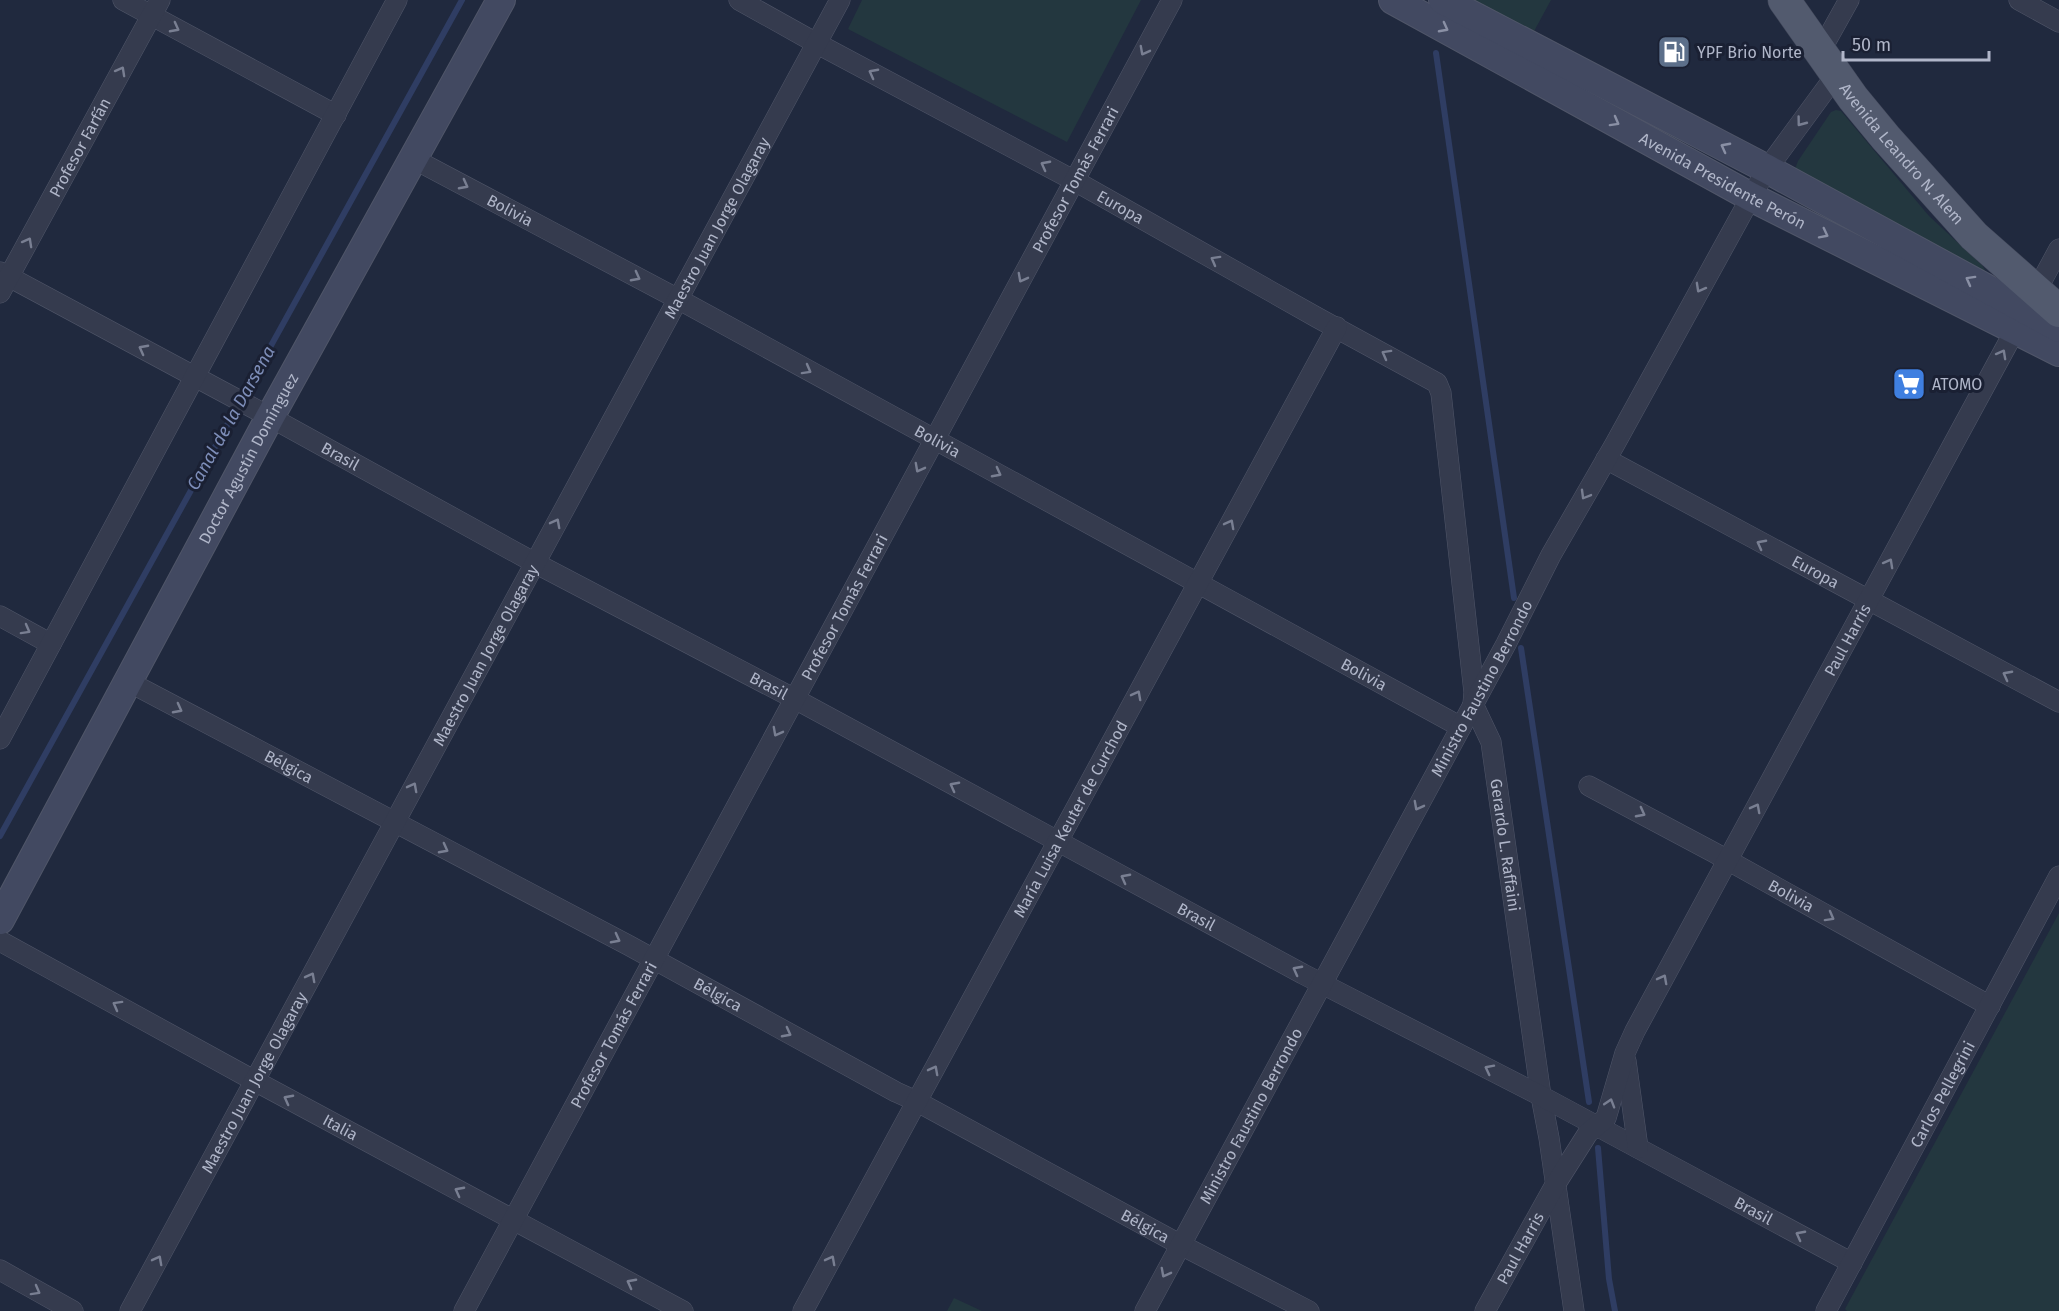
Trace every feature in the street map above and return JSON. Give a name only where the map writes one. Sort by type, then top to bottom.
[{"type":"main road","name":"Doctor Agustín Domínguez","points":[[0,920],[270,417],[501,0]]},
{"type":"main road","name":"Avenida Presidente Perón","points":[[1393,0],[1520,55],[1767,169],[2034,312],[2059,328]]},
{"type":"main road","name":"Avenida Presidente Perón","points":[[1443,0],[1520,55],[1751,196],[2034,312],[2059,352]]},
{"type":"main road","name":"Avenida Leandro N. Alem","points":[[1784,0],[1828,64],[1886,138],[1974,236],[2034,312]]},
{"type":"street","points":[[123,0],[156,8],[336,115]]},
{"type":"street","points":[[0,740],[397,0]]},
{"type":"street","name":"Europa","points":[[739,0],[1075,181],[1318,318],[1437,382]]},
{"type":"street","name":"Maestro Juan Jorge Olagaray","points":[[130,1311],[840,0]]},
{"type":"street","name":"Profesor Tomás Ferrari","points":[[464,1311],[1172,0]]},
{"type":"street","name":"Ministro Faustino Berrondo","points":[[1145,1311],[1506,644],[1551,555],[1751,196],[1828,64],[1849,0]]},
{"type":"street","points":[[2019,0],[2059,22]]},
{"type":"street","name":"Profesor Farfán","points":[[3,281],[156,8]]},
{"type":"street","name":"Bolivia","points":[[412,158],[678,299],[1461,726]]},
{"type":"street","name":"Paul Harris","points":[[1485,1311],[1555,1185],[1588,1133],[1606,1118],[1625,1053],[1635,1031],[1868,601],[2034,312],[2059,249]]},
{"type":"street","name":"Brasil","points":[[3,281],[195,377],[535,563],[795,699],[1322,984],[1597,1125],[1852,1263]]},
{"type":"street","name":"María Luisa Keuter de Curchod","points":[[803,1311],[1336,327]]},
{"type":"street","name":"Gerardo L. Raffaini","points":[[1437,382],[1441,393],[1474,692],[1473,704],[1491,742],[1574,1311]]},
{"type":"street","name":"Europa","points":[[1606,459],[2059,702]]},
{"type":"street","points":[[0,616],[51,644]]},
{"type":"street","name":"Bélgica","points":[[127,681],[628,945],[1181,1245],[1309,1311]]},
{"type":"street","name":"Bolivia","points":[[1589,786],[1990,1006]]},
{"type":"street","name":"Carlos Pellegrini","points":[[1826,1311],[2059,876]]},
{"type":"street","name":"Italia","points":[[0,941],[683,1311]]},
{"type":"street","points":[[1625,1053],[1647,1153]]},
{"type":"street","points":[[0,1270],[73,1311]]},
{"type":"shaded area","points":[[862,0],[1141,0],[1067,142],[848,29]]},
{"type":"shaded area","points":[[1466,0],[1551,0],[1532,35]]},
{"type":"shaded area","points":[[1841,111],[1929,216],[1982,265],[1985,270],[1982,274],[1795,169],[1831,112]]},
{"type":"shaded area","points":[[2059,913],[2059,1311],[1847,1311],[1845,1309]]},
{"type":"shaded area","points":[[954,1298],[982,1311],[947,1311]]},
{"type":"waterway","name":"Canal de la Darsena","points":[[0,836],[462,0]]},
{"type":"waterway","points":[[1436,53],[1514,598]]},
{"type":"waterway","points":[[1521,648],[1589,1102]]},
{"type":"waterway","points":[[1598,1148],[1609,1279],[1615,1311]]},
{"type":"place","name":"YPF Brio Norte","points":[[1674,52]]},
{"type":"place","name":"ATOMO","points":[[1909,384]]}]
